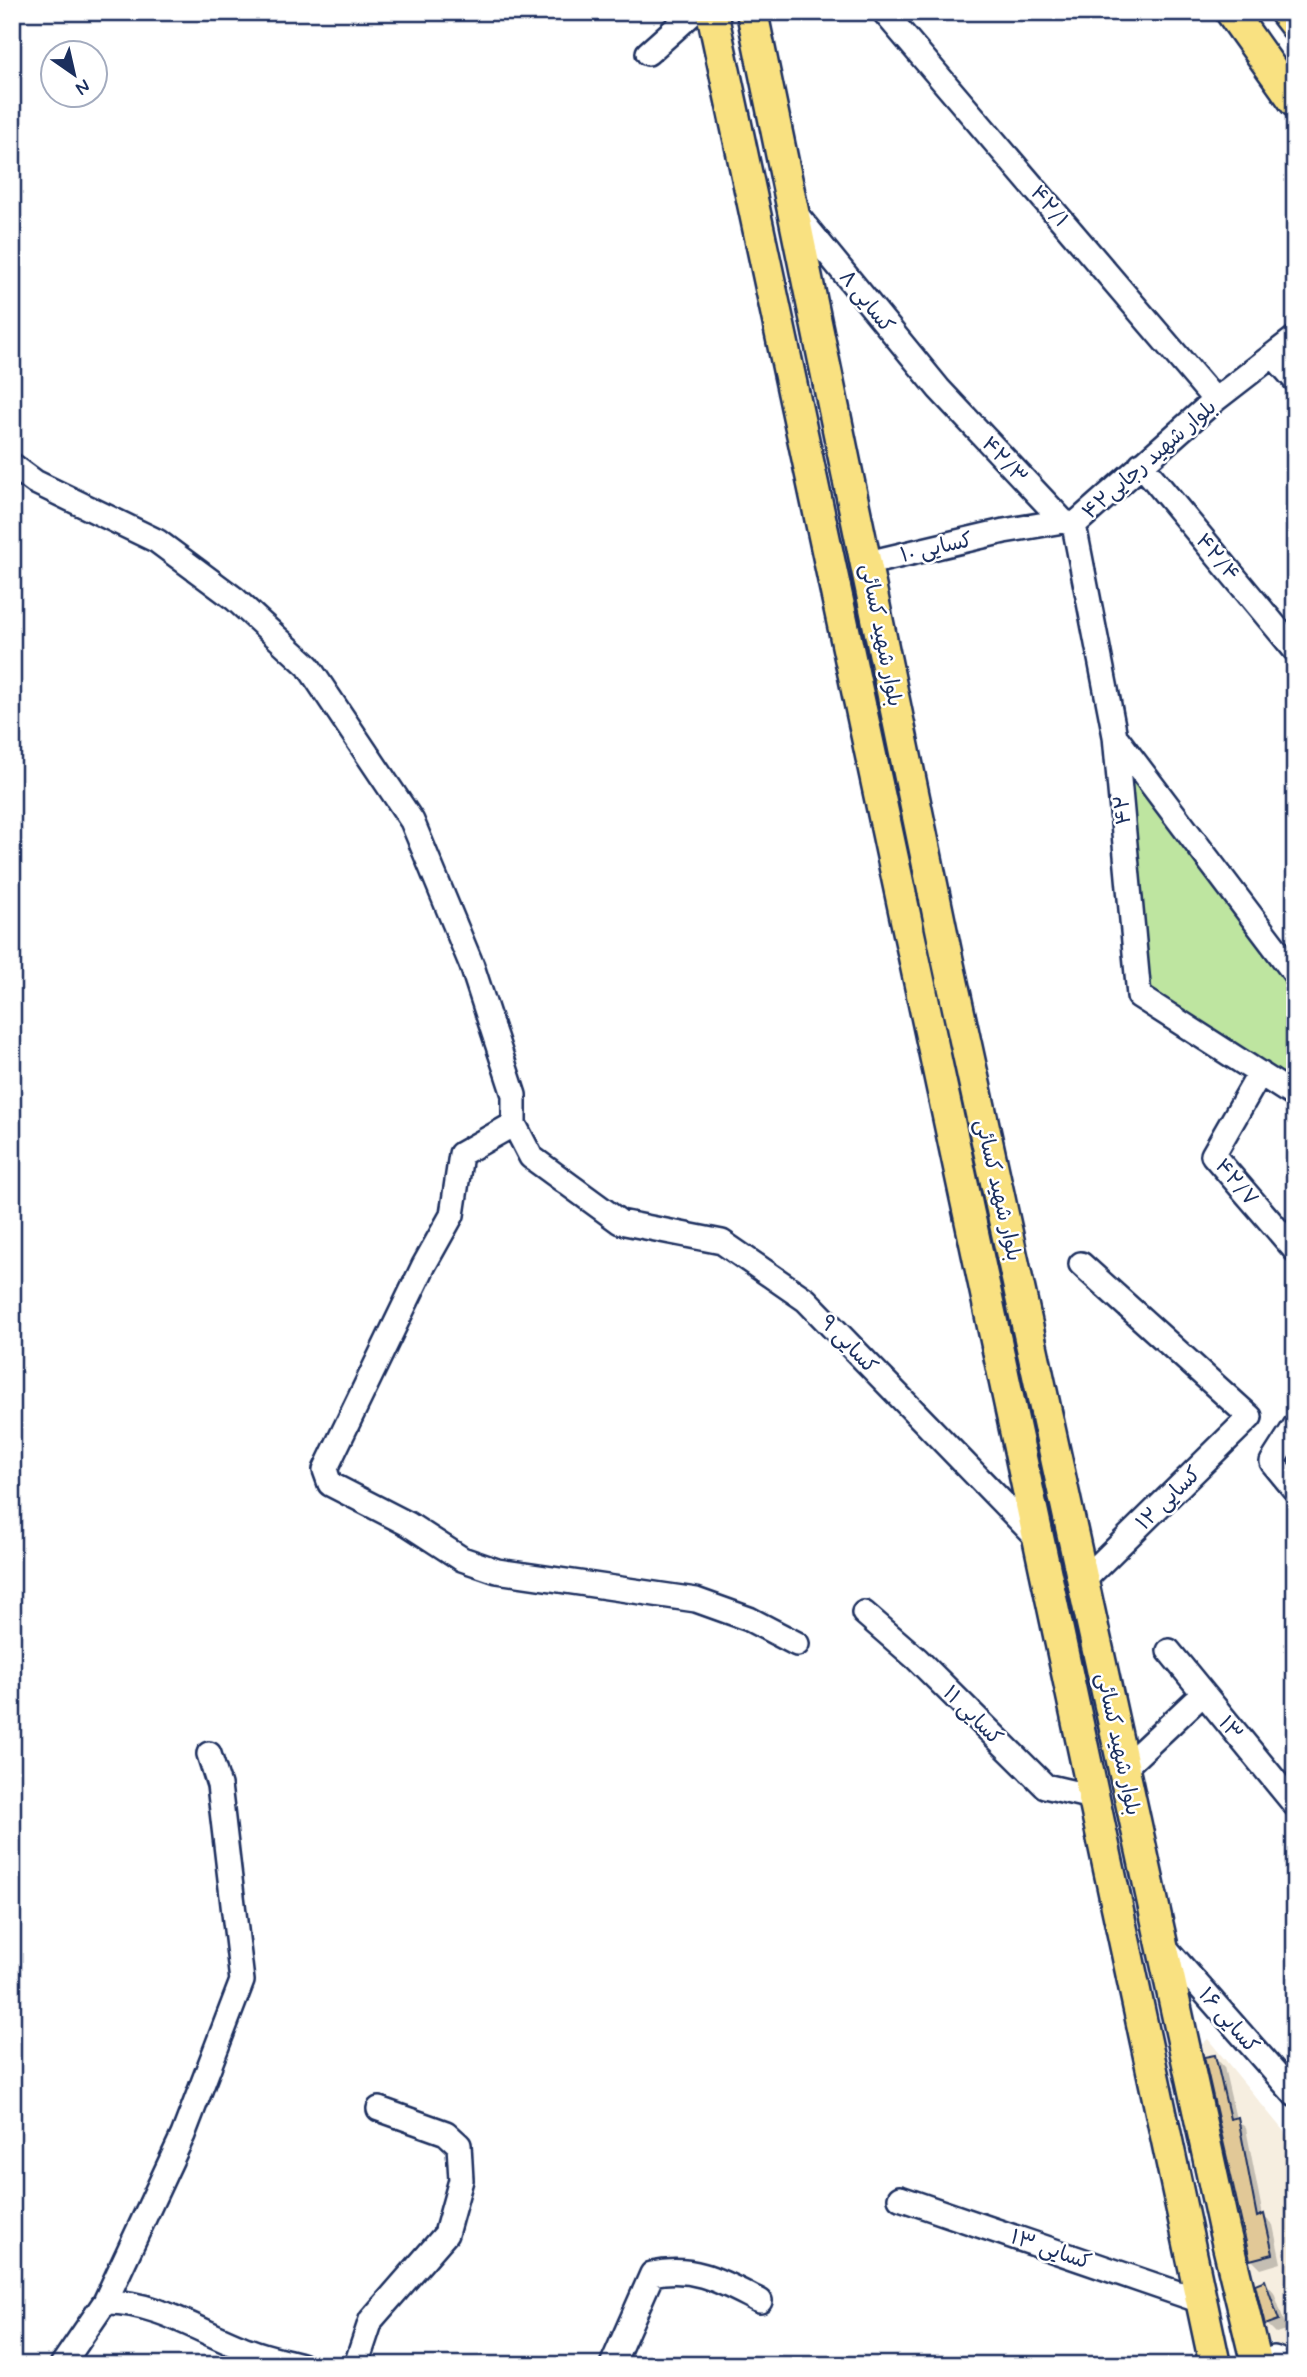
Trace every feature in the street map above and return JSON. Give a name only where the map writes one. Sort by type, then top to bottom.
[{"type":"main road","name":"بلوار شهید کسائی","points":[[712,12],[1215,2365]]},
{"type":"main road","name":"بلوار شهید کسائی","points":[[752,12],[868,563],[948,962],[1085,1579],[1224,2229],[1274,2362]]},
{"type":"main road","points":[[1231,12],[1295,102]]},
{"type":"main road","points":[[1286,12],[1295,25]]},
{"type":"main road","points":[[916,968],[948,962]]},
{"type":"main road","points":[[1188,2237],[1224,2229]]},
{"type":"street","points":[[648,53],[694,12]]},
{"type":"street","name":"۴۲/۱","points":[[884,12],[1215,400]]},
{"type":"street","name":"۸ کسایی","points":[[795,213],[939,389]]},
{"type":"street","name":"بلوار شهید رجایی۴۲","points":[[1115,736],[1069,523],[1215,400],[1295,338]]},
{"type":"street","points":[[1273,355],[1295,380]]},
{"type":"street","name":"۴۲/۳","points":[[939,389],[1069,523]]},
{"type":"street","name":"۴۲/۴","points":[[1141,464],[1295,650]]},
{"type":"street","points":[[12,465],[35,482],[157,541],[235,599],[308,666],[412,821],[472,965],[514,1095],[514,1124],[461,1153],[452,1215],[424,1265],[325,1470],[326,1478],[330,1483],[408,1524],[462,1559],[498,1572],[696,1600],[749,1619],[797,1644]]},
{"type":"street","name":"۱۰ کسایی","points":[[868,563],[1004,531],[1069,523]]},
{"type":"street","name":"۴۲","points":[[1115,736],[1295,974]]},
{"type":"street","name":"۴۲","points":[[1115,736],[1139,996],[1295,1096]]},
{"type":"street","name":"۴۲/۷","points":[[1260,1073],[1213,1155],[1295,1250]]},
{"type":"street","name":"۹ کسایی","points":[[514,1124],[531,1157],[620,1222],[722,1242],[806,1300],[1036,1537]]},
{"type":"street","name":"۱۲ کسایی","points":[[1081,1264],[1251,1417],[1085,1579]]},
{"type":"street","points":[[1295,1426],[1272,1462],[1295,1490]]},
{"type":"street","name":"۱۱ کسایی","points":[[864,1613],[917,1659],[1045,1786],[1092,1797]]},
{"type":"street","name":"۱۳","points":[[1169,1651],[1295,1805]]},
{"type":"street","points":[[1124,1768],[1194,1702]]},
{"type":"street","points":[[62,2365],[105,2302],[183,2135],[243,1981],[219,1785],[209,1754]]},
{"type":"street","name":"۱۶ کسایی","points":[[1163,1945],[1295,2095]]},
{"type":"street","points":[[356,2365],[372,2320],[446,2234],[461,2179],[459,2145],[446,2133],[379,2109]]},
{"type":"street","name":"۱۳ کسایی","points":[[900,2197],[1201,2301]]},
{"type":"street","points":[[612,2365],[652,2274],[678,2269],[719,2281],[760,2301]]},
{"type":"street","points":[[105,2302],[144,2306],[251,2351],[301,2365]]},
{"type":"shaded area","points":[[1208,2039],[1295,2145],[1295,2352],[1264,2340],[1198,2048]]},
{"type":"green space","points":[[1131,776],[1295,991],[1295,1084],[1147,990]]},
{"type":"building","points":[[1215,2055],[1230,2119],[1238,2117],[1257,2217],[1264,2214],[1273,2254],[1250,2260],[1204,2057]]},
{"type":"building","points":[[1265,2280],[1279,2320],[1265,2325],[1255,2284]]}]
